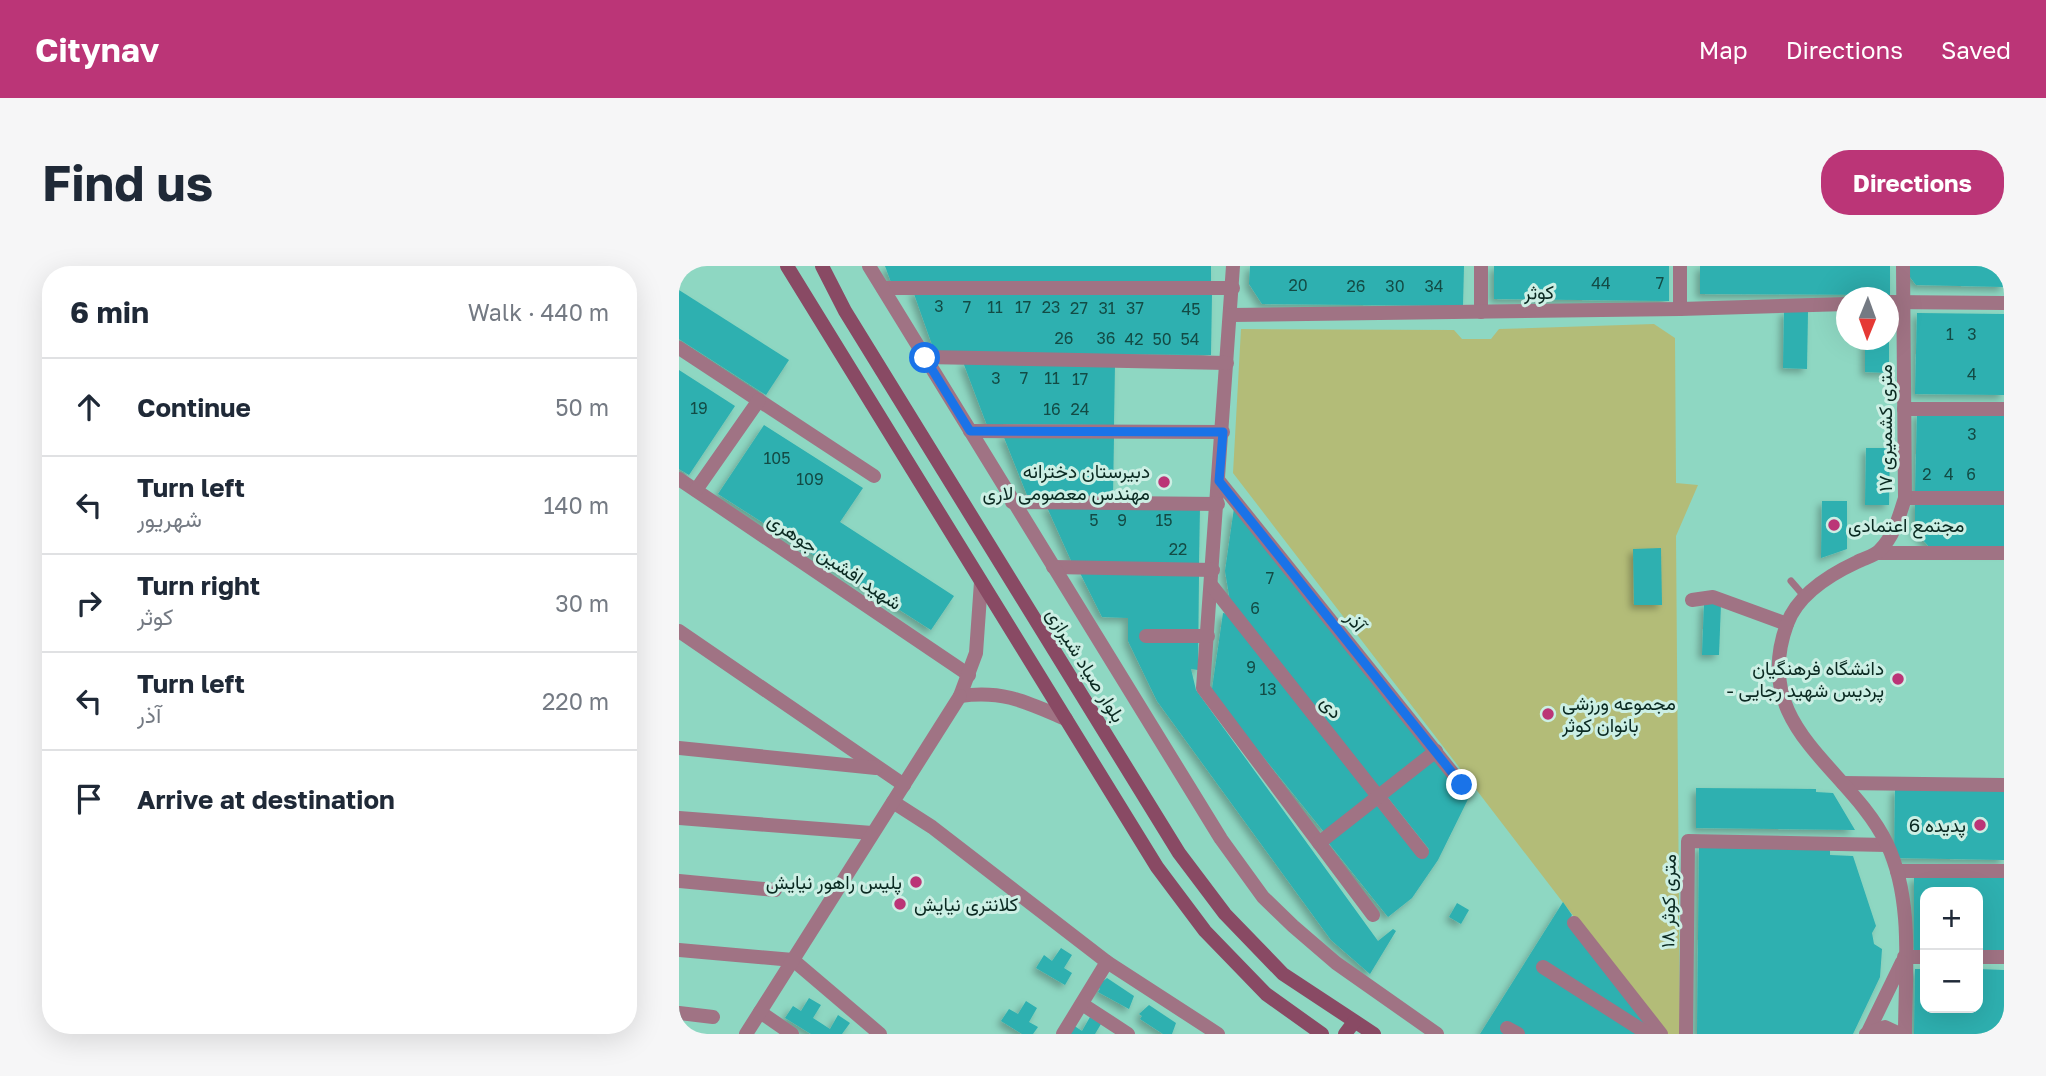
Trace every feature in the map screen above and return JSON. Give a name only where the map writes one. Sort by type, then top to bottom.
[{"type":"main road","points":[[787,266],[1157,867],[1205,931],[1266,994],[1322,1034]]},
{"type":"main road","name":"بلوار صیاد شیرازی","points":[[822,266],[845,311],[1179,853],[1225,914],[1283,974],[1350,1028],[1374,1034]]},
{"type":"street","points":[[869,266],[1221,839],[1263,897],[1336,963],[1437,1034]]},
{"type":"street","points":[[1233,266],[1232,315],[1203,688],[1373,915]]},
{"type":"street","points":[[1481,266],[1481,312]]},
{"type":"street","points":[[1680,266],[1680,309]]},
{"type":"street","name":"۱۷ متری کشمیری","points":[[1899,287],[1903,266]]},
{"type":"street","points":[[883,288],[1233,288]]},
{"type":"street","points":[[1899,302],[2004,303]]},
{"type":"street","name":"کوثر","points":[[1232,315],[1836,304]]},
{"type":"street","name":"۱۷ متری کشمیری","points":[[1879,553],[1895,531],[1905,498],[1904,409],[1899,342]]},
{"type":"street","points":[[679,348],[874,476]]},
{"type":"street","points":[[925,358],[1227,363]]},
{"type":"street","points":[[696,490],[759,400]]},
{"type":"street","points":[[1904,409],[2004,409]]},
{"type":"street","points":[[970,431],[1223,432]]},
{"type":"street","name":"شهید افشین جوهری","points":[[679,479],[969,675]]},
{"type":"street","name":"آذر","points":[[1219,481],[1462,785]]},
{"type":"street","points":[[1905,498],[2004,498]]},
{"type":"street","points":[[1012,502],[1218,504]]},
{"type":"street","points":[[1906,1034],[1903,901],[1897,872],[1887,845],[1873,821],[1843,783],[1823,765],[1798,732],[1782,700],[1779,668],[1787,624],[1804,596],[1821,582],[1879,553],[2004,553]]},
{"type":"street","points":[[1053,567],[1213,570]]},
{"type":"street","points":[[746,1034],[960,696],[969,675],[980,621],[981,582]]},
{"type":"street","name":"دی","points":[[1212,586],[1422,852]]},
{"type":"street","points":[[1692,600],[1713,597],[1787,624]]},
{"type":"street","points":[[679,631],[904,785]]},
{"type":"street","points":[[1146,636],[1208,636]]},
{"type":"street","points":[[960,696],[988,692],[1024,702],[1066,719]]},
{"type":"street","points":[[679,748],[877,768]]},
{"type":"street","points":[[1319,843],[1436,751]]},
{"type":"street","points":[[1843,783],[2004,785]]},
{"type":"street","points":[[893,802],[932,827],[1107,962],[1218,1034]]},
{"type":"street","points":[[679,818],[872,833]]},
{"type":"street","name":"۱۸ متری کوثر","points":[[1686,1034],[1689,841],[1887,845]]},
{"type":"street","points":[[1897,872],[2004,871]]},
{"type":"street","points":[[679,881],[775,890]]},
{"type":"street","points":[[1574,923],[1661,1034]]},
{"type":"street","points":[[679,950],[793,960],[880,1034]]},
{"type":"street","points":[[1904,957],[1920,957]]},
{"type":"street","points":[[1867,1033],[1904,957]]},
{"type":"street","points":[[1983,957],[2004,957]]},
{"type":"street","points":[[1063,1034],[1107,962]]},
{"type":"street","points":[[1543,967],[1648,1034]]},
{"type":"street","points":[[1082,1004],[1128,1034]]},
{"type":"street","points":[[760,1012],[792,1034]]},
{"type":"street","points":[[679,1013],[713,1017]]},
{"type":"street","points":[[1867,1033],[1885,1027],[1900,1034]]},
{"type":"lane","points":[[1791,581],[1804,596]]},
{"type":"green space","name":"مجموعه ورزشی بانوان کوثر","points":[[1654,324],[1675,338],[1676,483],[1698,485],[1676,536],[1680,1034],[1664,1034],[1233,473],[1241,329],[1454,330],[1462,339],[1491,339],[1499,329]]},
{"type":"building","points":[[885,266],[1211,266],[1211,285],[892,285]]},
{"type":"building","points":[[1250,266],[1464,266],[1463,306],[1262,304],[1249,284]]},
{"type":"building","points":[[1494,266],[1669,266],[1669,301],[1494,299]]},
{"type":"building","points":[[1700,266],[1890,266],[1890,287],[1836,287],[1836,295],[1700,294]]},
{"type":"building","points":[[1907,266],[2004,266],[2004,287],[1916,285],[1907,273]]},
{"type":"building","points":[[679,290],[789,360],[766,395],[679,339]]},
{"type":"building","points":[[913,291],[1212,294],[1211,355],[959,353],[936,356]]},
{"type":"building","points":[[1784,311],[1808,312],[1807,369],[1783,368]]},
{"type":"building","points":[[1917,313],[2004,314],[2004,395],[1915,394]]},
{"type":"building","points":[[1865,350],[1889,350],[1889,373],[1865,372]]},
{"type":"building","points":[[963,362],[1115,364],[1114,425],[1003,424],[1003,428],[988,428]]},
{"type":"building","points":[[679,370],[735,406],[689,475],[679,469]]},
{"type":"building","points":[[1917,413],[2004,414],[2004,495],[1915,494]]},
{"type":"building","points":[[764,425],[863,488],[840,522],[954,596],[931,630],[718,494]]},
{"type":"building","points":[[1003,435],[1114,436],[1113,497],[1029,500]]},
{"type":"building","points":[[1866,448],[1890,448],[1889,505],[1865,505]]},
{"type":"building","name":"مجتمع اعتمادی","points":[[1822,501],[1847,501],[1847,549],[1821,558]]},
{"type":"building","points":[[1915,501],[2004,501],[2004,550],[1931,549],[1915,531]]},
{"type":"building","points":[[1046,505],[1200,506],[1199,564],[1073,565]]},
{"type":"building","points":[[1234,508],[1428,751],[1380,789],[1230,601],[1225,571]]},
{"type":"building","points":[[1661,548],[1662,605],[1634,605],[1633,549]]},
{"type":"building","points":[[1080,573],[1199,575],[1198,670],[1191,669],[1196,690],[1378,941],[1393,929],[1396,931],[1370,974],[1331,940],[1157,701],[1128,641],[1128,618],[1102,617]]},
{"type":"building","points":[[1704,603],[1721,604],[1719,655],[1702,655]]},
{"type":"building","points":[[1223,613],[1228,614],[1372,794],[1324,832],[1219,702],[1212,689]]},
{"type":"building","points":[[1434,757],[1460,789],[1470,782],[1474,787],[1438,860],[1412,898],[1388,917],[1327,841],[1375,803],[1419,858],[1429,849],[1386,795]]},
{"type":"building","points":[[1696,788],[1816,789],[1816,792],[1833,793],[1855,830],[1696,828]]},
{"type":"building","points":[[1895,789],[2004,790],[2004,860],[1894,858]]},
{"type":"building","points":[[1699,846],[1830,848],[1830,855],[1853,856],[1876,926],[1872,933],[1874,944],[1882,949],[1880,977],[1853,1034],[1697,1034]]},
{"type":"building","points":[[1914,877],[2004,877],[2004,951],[1983,951],[1983,887],[1920,887],[1920,950],[1914,950]]},
{"type":"building","points":[[1563,902],[1572,915],[1569,920],[1659,1034],[1525,1034],[1505,1021],[1500,1029],[1508,1034],[1480,1034]]},
{"type":"building","points":[[1457,903],[1469,910],[1461,924],[1449,917]]},
{"type":"building","points":[[1061,948],[1072,955],[1064,968],[1072,973],[1065,985],[1036,968],[1044,955],[1052,961]]},
{"type":"building","points":[[1915,969],[1920,969],[1920,1013],[1983,1013],[1983,969],[2004,970],[2004,1034],[1914,1034]]},
{"type":"building","points":[[1107,978],[1134,996],[1129,1009],[1098,992],[1100,989],[1097,986]]},
{"type":"building","points":[[809,998],[821,1005],[813,1018],[830,1029],[838,1015],[850,1023],[842,1034],[811,1034],[785,1018],[793,1006],[801,1011]]},
{"type":"building","points":[[1026,1001],[1037,1008],[1029,1022],[1038,1027],[1033,1034],[1022,1034],[1001,1021],[1009,1009],[1018,1014]]},
{"type":"building","points":[[1149,1005],[1176,1023],[1172,1034],[1163,1034],[1140,1019],[1142,1016],[1139,1014]]},
{"type":"building","points":[[1090,1017],[1101,1024],[1095,1034],[1067,1034],[1073,1025],[1082,1031]]},
{"type":"place","name":"دبیرستان دخترانه مهندس معصومی لاری","points":[[1164,482]]},
{"type":"place","name":"مجتمع اعتمادی","points":[[1834,525]]},
{"type":"place","name":"دانشگاه فرهنگیان - پردیس شهید رجایی","points":[[1898,679]]},
{"type":"place","name":"مجموعه ورزشی بانوان کوثر","points":[[1548,714]]},
{"type":"place","name":"پدیده 6","points":[[1980,825]]},
{"type":"place","name":"پلیس راهور نیایش","points":[[916,882]]},
{"type":"place","name":"کلانتری نیایش","points":[[900,904]]},
{"type":"route","points":[[925,358],[970,431],[1223,432],[1219,481],[1462,785]]}]
